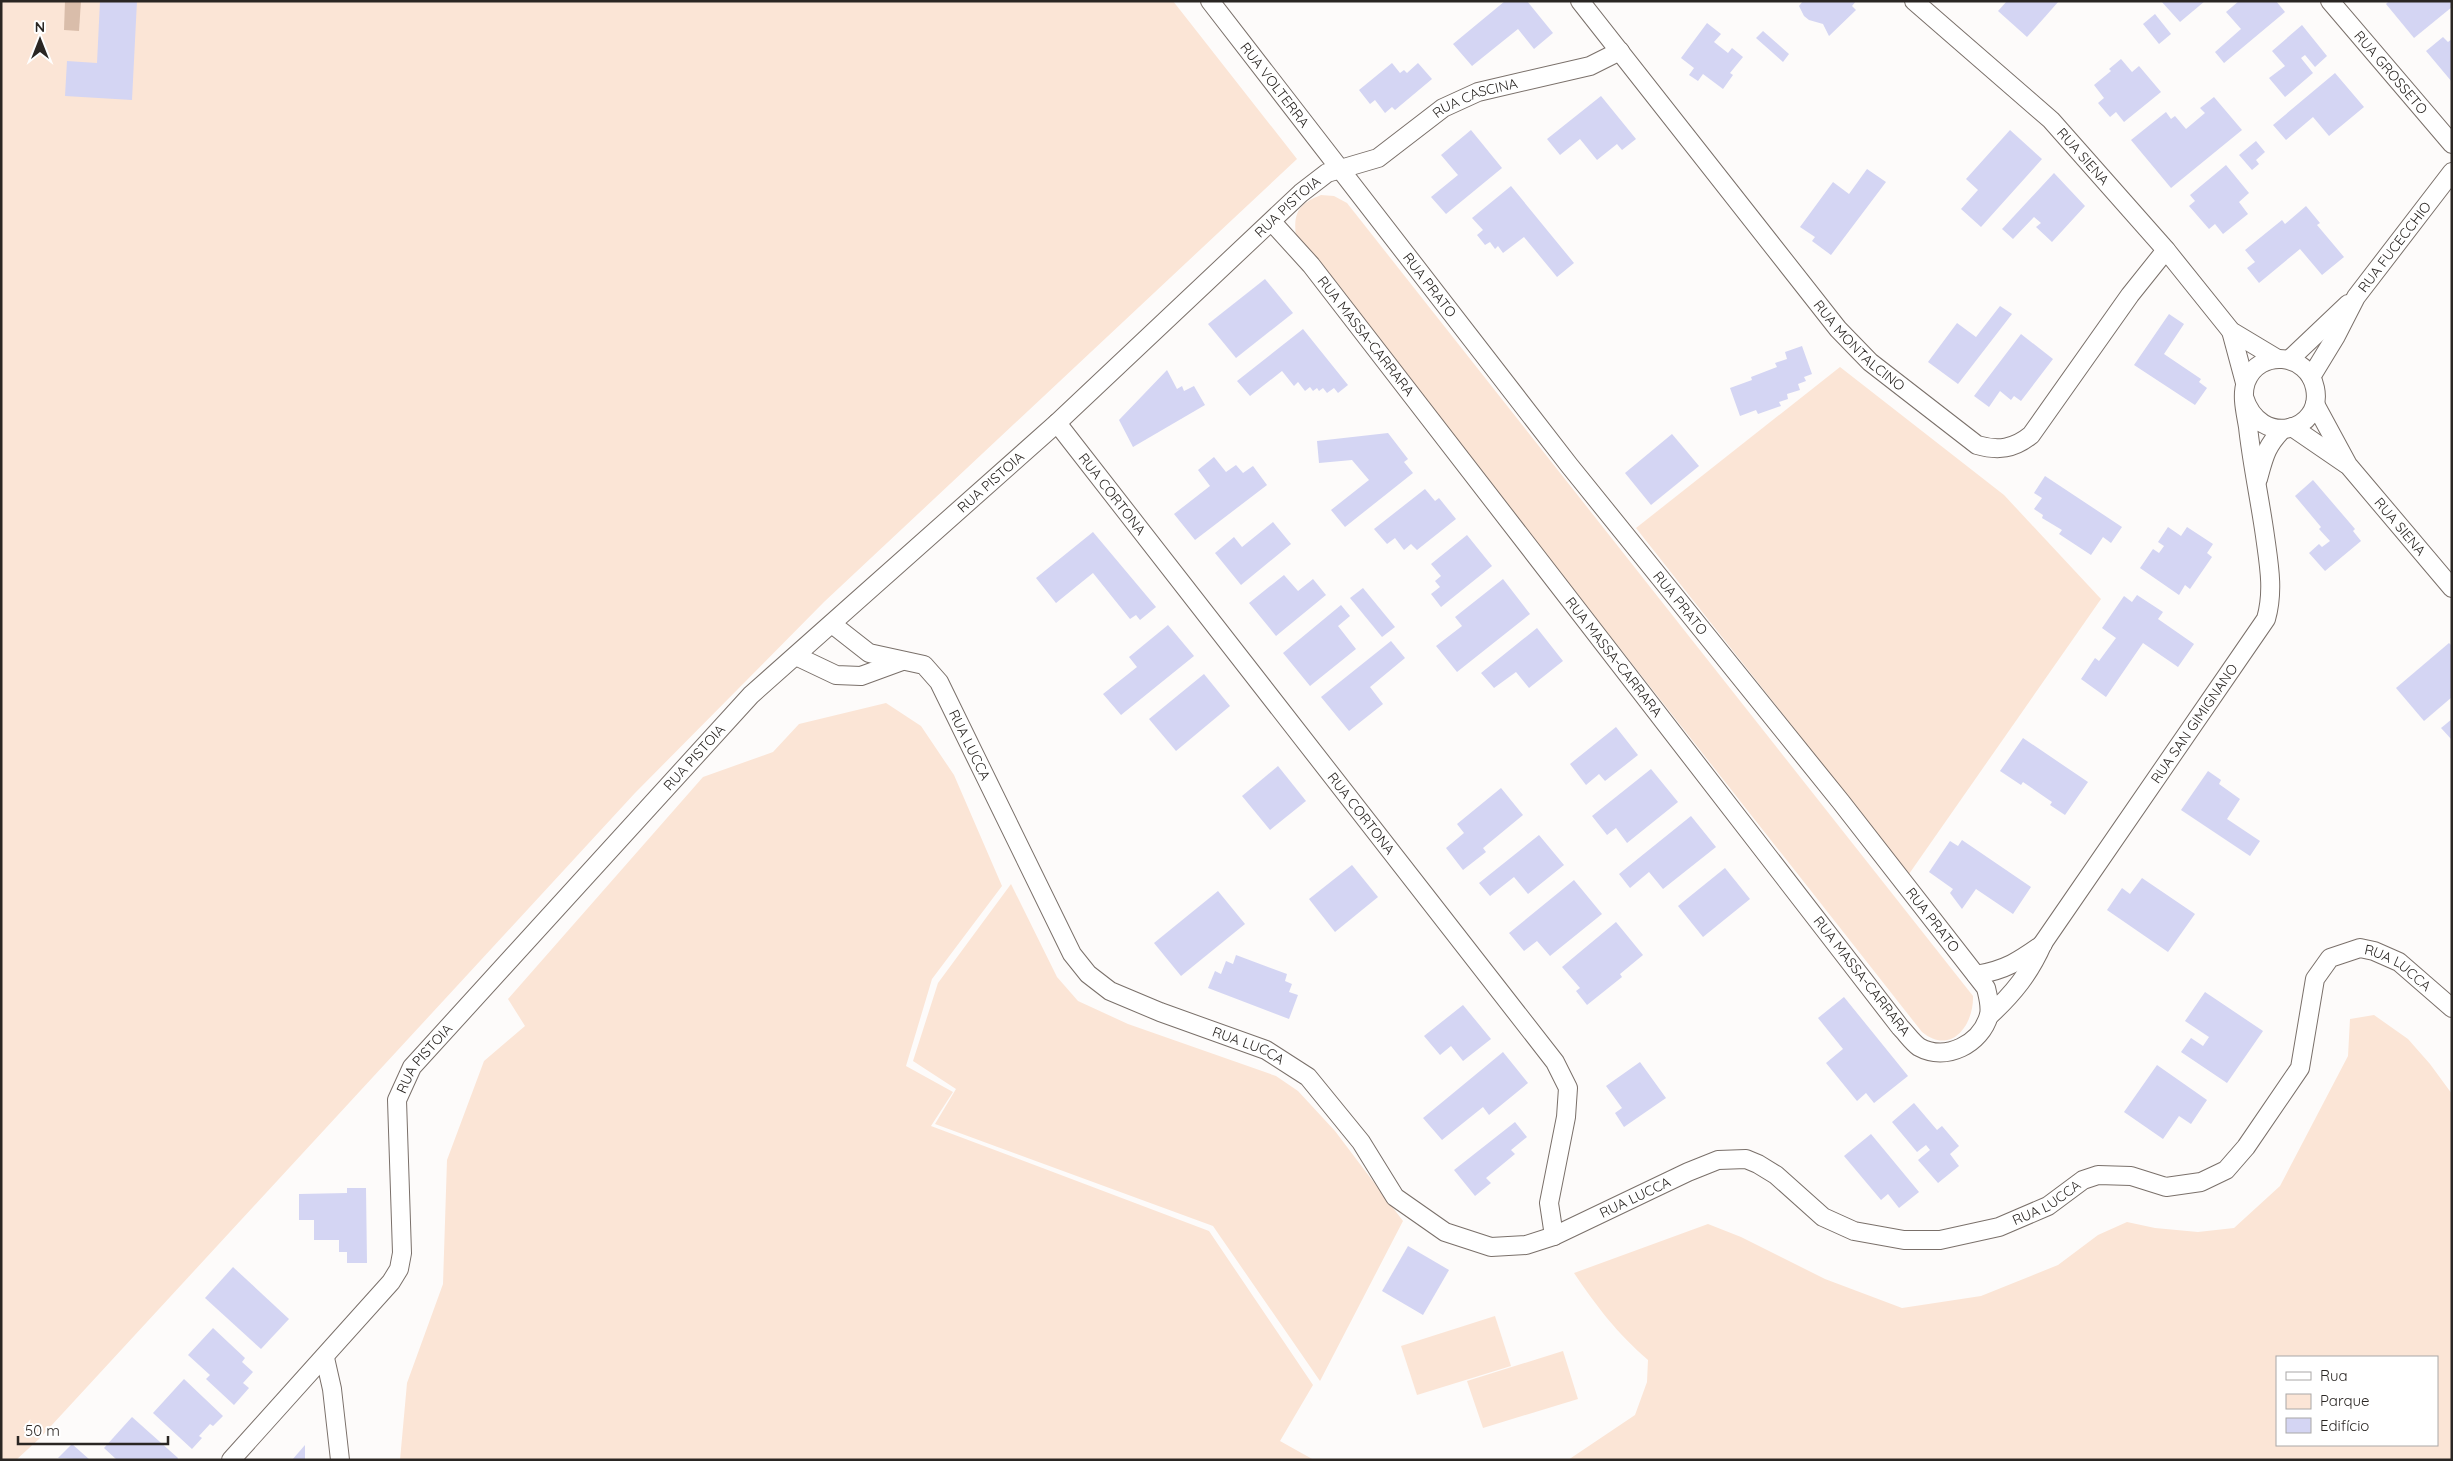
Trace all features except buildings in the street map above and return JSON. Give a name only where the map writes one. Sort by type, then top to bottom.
[{"type":"street","name":"RUA VOLTERRA","points":[[1210,1],[1298,117],[1342,169]]},
{"type":"street","name":"RUA MONTALCINO","points":[[1580,1],[1838,329],[1870,362],[1977,445],[1989,449],[2004,449],[2014,446],[2031,435],[2130,295],[2166,250]]},
{"type":"street","name":"RUA SIENA","points":[[1914,1],[2051,120],[2166,250],[2232,331],[2283,359]]},
{"type":"street","name":"RUA GROSSETO","points":[[2330,1],[2452,144]]},
{"type":"street","name":"RUA CASCINA","points":[[1342,169],[1378,158],[1443,108],[1478,92],[1590,66],[1620,51]]},
{"type":"street","name":"RUA PISTOIA","points":[[231,1460],[325,1358],[391,1282],[399,1269],[402,1253],[397,1100],[412,1067],[751,695],[1058,423],[1301,193],[1327,173],[1342,169]]},
{"type":"street","name":"RUA PRATO","points":[[1342,169],[1569,465],[1842,802],[1976,974],[1986,988],[1990,1002],[1989,1016]]},
{"type":"street","name":"RUA FUCECCHIO","points":[[2312,376],[2336,336],[2356,297],[2452,172]]},
{"type":"street","name":"RUA MASSA-CARRARA","points":[[1272,222],[1311,265],[1900,1027],[1919,1046],[1935,1052],[1960,1048],[1973,1040],[1989,1016]]},
{"type":"street","name":"RUA FUCECCHIO","points":[[2283,359],[2356,297]]},
{"type":"street","name":"RUA SIENA","points":[[2232,331],[2245,390]]},
{"type":"street","points":[[2283,359],[2302,366],[2312,376],[2316,390],[2314,404],[2303,422],[2288,428],[2270,428],[2257,421],[2248,411],[2245,390],[2252,371],[2259,364],[2283,359]]},
{"type":"street","name":"RUA SAN GIMIGNANO","points":[[1989,1016],[2020,985],[2034,964],[2043,943],[2266,619],[2271,601],[2270,576],[2258,482],[2251,456],[2245,390]]},
{"type":"street","name":"RUA SIENA","points":[[2314,404],[2348,465],[2452,588]]},
{"type":"street","name":"RUA CORTONA","points":[[1058,423],[1555,1062],[1568,1088],[1566,1117],[1549,1203],[1554,1236]]},
{"type":"street","name":"RUA SIENA","points":[[2288,428],[2348,465]]},
{"type":"street","name":"RUA SAN GIMIGNANO","points":[[2258,482],[2266,449],[2271,441],[2288,428]]},
{"type":"street","name":"RUA LUCCA","points":[[832,624],[869,653],[924,665],[945,691],[1072,954],[1096,982],[1160,1012],[1266,1050],[1308,1077],[1361,1142],[1396,1197],[1445,1232],[1491,1247],[1526,1245],[1554,1236],[1688,1172],[1718,1160],[1746,1159],[1758,1164],[1776,1175],[1823,1217],[1854,1231],[1904,1240],[1940,1240],[1999,1227],[2048,1206],[2083,1180],[2098,1175],[2131,1176],[2166,1187],[2201,1182],[2226,1170],[2246,1148],[2300,1068],[2315,978],[2330,958],[2360,948],[2374,951],[2399,962],[2452,1008]]},
{"type":"street","points":[[796,656],[836,675],[861,676],[905,660]]},
{"type":"street","name":"RUA SAN GIMIGNANO","points":[[1976,974],[1997,972],[2014,964],[2043,943]]},
{"type":"street","points":[[325,1358],[332,1389],[340,1460]]},
{"type":"green space","points":[[1,1],[1173,1],[1297,159],[824,602],[635,793],[39,1439],[16,1460],[1,1460]]},
{"type":"green space","points":[[1321,195],[1334,196],[1347,203],[1973,996],[1970,1017],[1959,1034],[1951,1039],[1942,1041],[1933,1039],[1922,1032],[1296,237],[1295,222],[1299,210],[1307,202]]},
{"type":"green space","points":[[1840,367],[2004,495],[2101,599],[1909,874],[1636,528]]},
{"type":"green space","points":[[886,703],[921,726],[954,775],[1002,886],[932,979],[906,1066],[953,1092],[931,1126],[1209,1231],[1313,1385],[1280,1441],[1314,1460],[400,1460],[407,1383],[443,1284],[447,1160],[484,1061],[525,1026],[508,999],[703,777],[773,752],[799,724]]},
{"type":"green space","points":[[1011,884],[1057,977],[1078,1001],[1128,1024],[1276,1076],[1298,1091],[1335,1131],[1403,1221],[1320,1381],[1213,1226],[935,1124],[956,1089],[913,1061],[938,983]]},
{"type":"green space","points":[[2374,1015],[2408,1039],[2430,1064],[2452,1094],[2452,1460],[1568,1460],[1635,1415],[1647,1382],[1648,1360],[1626,1340],[1608,1319],[1574,1273],[1708,1224],[1741,1237],[1825,1279],[1902,1308],[1981,1296],[2058,1265],[2098,1235],[2127,1222],[2155,1228],[2198,1232],[2234,1228],[2280,1186],[2348,1056],[2350,1019]]},
{"type":"green space","points":[[1495,1316],[1511,1366],[1417,1395],[1401,1346]]},
{"type":"green space","points":[[1563,1351],[1578,1399],[1483,1428],[1467,1381]]},
{"type":"shaded area","points":[[65,1],[81,1],[79,31],[64,30]]}]
